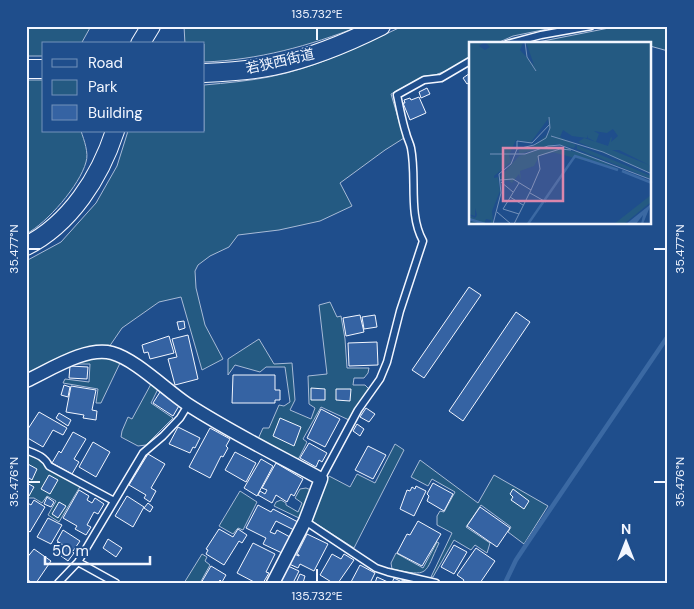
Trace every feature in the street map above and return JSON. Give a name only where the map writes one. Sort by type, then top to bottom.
[{"type":"street","points":[[141,42],[151,26]]},
{"type":"street","name":"若狭西街道","points":[[205,73],[249,70],[293,61],[332,48],[381,26]]},
{"type":"street","points":[[26,69],[42,69]]},
{"type":"street","points":[[26,246],[64,219],[89,187],[110,147],[115,132]]},
{"type":"street","points":[[26,381],[78,356],[90,352],[112,352],[134,364],[188,405],[321,478],[305,521],[273,583]]},
{"type":"lane","points":[[515,42],[591,26]]},
{"type":"lane","points":[[321,478],[358,410],[380,379],[387,362],[400,311],[423,241],[418,232],[416,222],[411,147],[397,95],[424,80],[441,78],[469,62]]},
{"type":"lane","points":[[58,583],[78,562],[143,453],[180,418],[188,405]]},
{"type":"lane","points":[[26,450],[40,455],[49,466],[114,501]]},
{"type":"lane","points":[[305,521],[376,568],[436,583]]},
{"type":"lane","points":[[78,562],[116,583]]},
{"type":"green space","points":[[26,26],[91,26],[82,42],[42,42],[42,56],[26,56]]},
{"type":"green space","points":[[184,26],[360,26],[322,40],[283,51],[224,61],[205,62],[205,42],[185,42]]},
{"type":"green space","points":[[403,26],[562,26],[513,36],[500,42],[469,42],[469,58],[451,69],[435,75],[424,76],[391,94],[404,138],[340,183],[352,206],[320,221],[279,230],[238,235],[229,247],[210,256],[198,265],[195,271],[196,288],[205,325],[223,359],[202,370],[181,297],[159,302],[122,328],[109,347],[26,377],[26,261],[61,242],[96,203],[117,166],[128,132],[205,132],[205,85],[237,82],[286,73],[338,56]]},
{"type":"green space","points":[[619,26],[668,26],[668,51],[652,47],[652,42],[538,42]]},
{"type":"green space","points":[[26,80],[42,80],[42,132],[81,132],[87,155],[83,171],[62,203],[26,234]]},
{"type":"green space","points":[[330,302],[337,317],[341,316],[347,368],[369,368],[364,378],[354,378],[353,385],[365,385],[369,389],[349,420],[321,407],[303,439],[307,442],[298,460],[258,439],[263,428],[269,428],[279,405],[284,406],[290,402],[285,367],[266,367],[260,372],[235,365],[228,375],[228,359],[259,339],[274,364],[292,363],[295,400],[290,410],[311,419],[315,408],[309,404],[308,376],[327,374],[319,305]]},
{"type":"green space","points":[[102,355],[121,361],[101,403],[96,403],[98,389],[63,383],[65,379],[89,382],[90,364],[73,364]]},
{"type":"green space","points":[[151,384],[158,389],[151,403],[173,418],[146,445],[138,446],[121,437],[122,431],[128,417],[132,419]]},
{"type":"green space","points":[[395,444],[404,450],[354,548],[312,521],[312,514],[329,476],[350,487],[357,474],[375,483]]},
{"type":"green space","points":[[26,454],[38,458],[81,485],[59,522],[48,515],[56,501],[47,496],[42,503],[34,498],[26,498]]},
{"type":"green space","points":[[420,460],[478,503],[494,475],[548,506],[524,544],[508,532],[511,527],[481,505],[466,527],[490,543],[487,553],[475,545],[471,550],[454,540],[433,577],[431,577],[452,533],[437,525],[437,516],[440,511],[444,512],[455,492],[432,479],[428,486],[411,477]]},
{"type":"green space","points":[[306,488],[311,490],[299,518],[274,506],[276,502],[281,500],[298,512],[302,503],[295,498],[300,489]]},
{"type":"green space","points":[[240,491],[257,502],[243,530],[238,528],[233,534],[219,526]]},
{"type":"green space","points":[[437,542],[439,543],[431,562],[424,571],[413,573],[392,569],[391,563],[396,553],[423,568]]},
{"type":"green space","points":[[202,554],[207,557],[205,561],[210,565],[200,583],[184,583]]},
{"type":"building","points":[[469,74],[469,83],[467,84],[463,78]]},
{"type":"building","points":[[427,88],[430,94],[421,98],[419,92]]},
{"type":"building","points":[[419,97],[426,113],[410,120],[403,103],[405,103],[404,100]]},
{"type":"building","points":[[469,287],[481,295],[424,378],[412,370]]},
{"type":"building","points":[[516,312],[530,322],[463,421],[449,411]]},
{"type":"building","points":[[360,315],[364,332],[346,336],[343,318]]},
{"type":"building","points":[[375,315],[377,327],[364,329],[362,317]]},
{"type":"building","points":[[184,321],[185,328],[179,330],[177,322]]},
{"type":"building","points":[[188,335],[198,379],[175,385],[168,359],[177,357],[172,339]]},
{"type":"building","points":[[169,336],[174,353],[150,359],[148,352],[144,353],[142,345]]},
{"type":"building","points":[[377,342],[378,365],[349,366],[348,343]]},
{"type":"building","points":[[70,366],[88,367],[87,379],[69,378]]},
{"type":"building","points":[[233,375],[275,375],[275,390],[280,390],[280,400],[275,400],[275,403],[232,403]]},
{"type":"building","points":[[64,385],[70,387],[68,397],[61,395]]},
{"type":"building","points":[[71,386],[96,390],[92,410],[97,411],[96,420],[83,418],[84,415],[66,412]]},
{"type":"building","points":[[311,388],[325,389],[325,400],[311,400]]},
{"type":"building","points":[[336,389],[351,389],[350,401],[336,400]]},
{"type":"building","points":[[160,392],[180,404],[173,416],[153,403]]},
{"type":"building","points":[[366,408],[375,414],[369,422],[360,417]]},
{"type":"building","points":[[321,409],[340,419],[325,447],[307,438]]},
{"type":"building","points":[[39,412],[67,428],[63,435],[53,430],[43,447],[26,437],[26,432]]},
{"type":"building","points":[[59,413],[71,420],[68,426],[56,418]]},
{"type":"building","points":[[280,418],[301,427],[294,446],[273,436]]},
{"type":"building","points":[[357,424],[364,429],[360,436],[353,431]]},
{"type":"building","points":[[178,427],[200,438],[190,453],[169,444]]},
{"type":"building","points":[[210,428],[230,439],[226,446],[228,448],[223,457],[221,456],[210,478],[189,467]]},
{"type":"building","points":[[73,432],[86,439],[74,459],[79,462],[72,474],[52,463],[59,451],[61,453]]},
{"type":"building","points":[[93,442],[110,452],[96,477],[79,467]]},
{"type":"building","points":[[309,443],[327,453],[322,462],[319,460],[316,467],[300,458]]},
{"type":"building","points":[[368,446],[386,455],[373,479],[355,470]]},
{"type":"building","points":[[235,452],[256,463],[246,482],[225,470]]},
{"type":"building","points":[[148,454],[165,464],[151,488],[156,491],[150,502],[144,498],[146,495],[129,485]]},
{"type":"building","points":[[261,459],[273,466],[257,496],[244,488]]},
{"type":"building","points":[[26,463],[37,469],[32,480],[29,478],[27,483],[34,487],[29,496],[26,495]]},
{"type":"building","points":[[276,463],[303,479],[294,496],[291,494],[287,502],[276,495],[272,503],[258,495],[260,491],[265,494],[267,490],[262,488]]},
{"type":"building","points":[[49,475],[58,480],[50,494],[41,489]]},
{"type":"building","points":[[433,483],[453,494],[444,511],[427,501],[429,496],[427,494]]},
{"type":"building","points":[[416,486],[426,491],[414,516],[400,509],[407,490],[410,491],[412,487],[415,489]]},
{"type":"building","points":[[513,489],[529,501],[524,509],[511,500],[513,497],[510,494]]},
{"type":"building","points":[[79,490],[89,496],[87,500],[92,503],[95,498],[104,504],[98,514],[94,512],[87,525],[91,527],[86,535],[75,529],[77,526],[63,518]]},
{"type":"building","points":[[127,496],[144,507],[133,527],[115,516]]},
{"type":"building","points":[[47,497],[54,502],[51,507],[44,504]]},
{"type":"building","points":[[34,500],[45,507],[30,532],[26,529],[26,502],[31,505]]},
{"type":"building","points":[[59,502],[66,506],[58,518],[52,514]]},
{"type":"building","points":[[148,503],[153,507],[150,512],[144,508]]},
{"type":"building","points":[[258,505],[271,512],[273,509],[298,522],[294,530],[276,521],[270,532],[275,534],[277,530],[290,537],[282,553],[263,544],[266,538],[246,528]]},
{"type":"building","points":[[480,507],[510,528],[497,547],[467,526]]},
{"type":"building","points":[[48,518],[62,525],[51,544],[37,537]]},
{"type":"building","points":[[418,521],[441,534],[422,566],[397,553],[407,534],[410,535]]},
{"type":"building","points":[[219,529],[233,537],[238,529],[247,535],[242,543],[239,541],[224,565],[206,554],[208,550],[206,549]]},
{"type":"building","points":[[63,530],[80,541],[73,551],[57,541]]},
{"type":"building","points":[[307,534],[328,544],[314,571],[300,564],[298,568],[287,563],[292,553],[299,556],[297,554]]},
{"type":"building","points":[[108,539],[122,548],[116,557],[103,548]]},
{"type":"building","points":[[58,542],[74,553],[68,561],[54,549]]},
{"type":"building","points":[[253,543],[275,554],[266,572],[269,573],[263,583],[256,583],[237,573]]},
{"type":"building","points":[[454,545],[467,552],[454,574],[441,567]]},
{"type":"building","points":[[476,548],[495,561],[480,583],[462,583],[464,580],[457,575]]},
{"type":"building","points":[[34,549],[51,561],[36,583],[32,583],[26,578],[26,559]]},
{"type":"building","points":[[332,554],[341,559],[344,554],[354,560],[338,583],[333,583],[320,575]]},
{"type":"building","points":[[360,565],[375,573],[370,583],[351,582]]},
{"type":"building","points":[[211,566],[226,575],[222,582],[220,580],[218,583],[201,583]]},
{"type":"building","points":[[288,566],[299,571],[293,583],[280,583]]},
{"type":"building","points":[[300,574],[305,576],[303,583],[296,583]]},
{"type":"building","points":[[377,577],[390,583],[375,583]]},
{"type":"building","points":[[394,578],[402,582],[402,580],[415,583],[392,583]]},
{"type":"waterway","points":[[505,583],[516,560],[668,336]]}]
